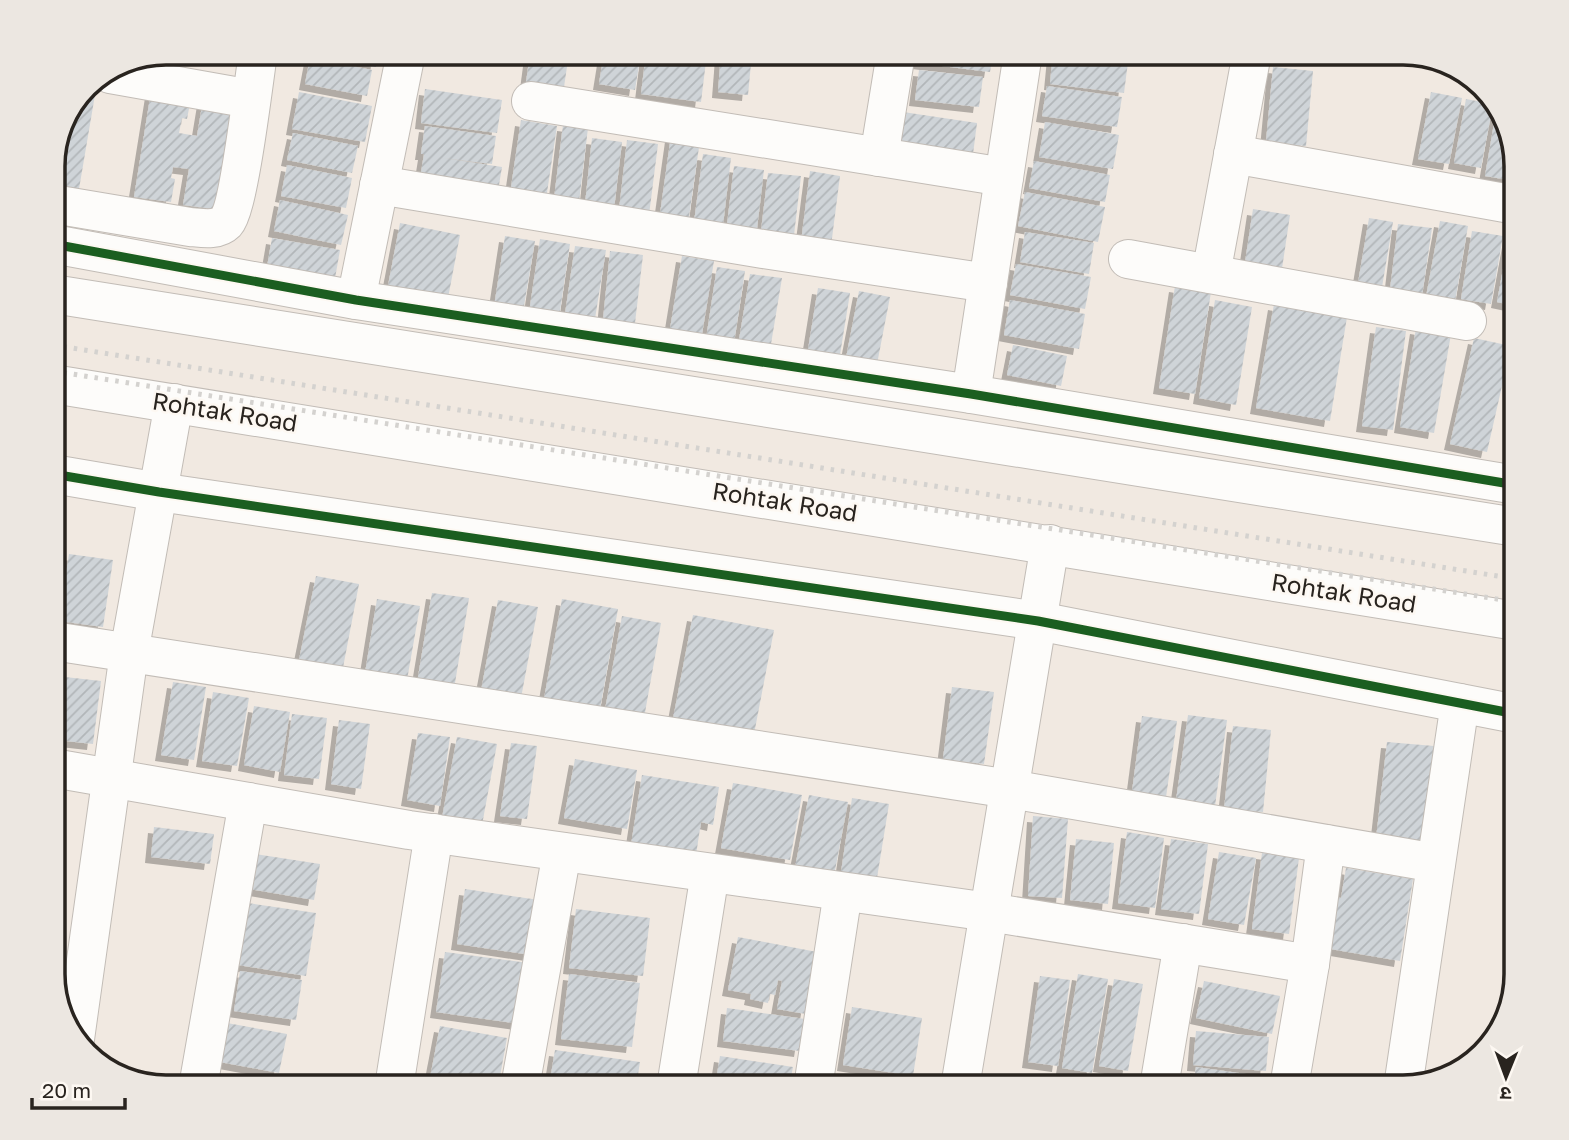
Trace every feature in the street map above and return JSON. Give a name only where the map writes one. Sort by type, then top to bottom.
[{"type":"street","points":[[217,274],[239,177],[256,65]]},
{"type":"street","points":[[356,300],[403,65]]},
{"type":"street","points":[[879,157],[894,65]]},
{"type":"street","points":[[971,394],[1021,65]]},
{"type":"street","points":[[1211,274],[1250,65]]},
{"type":"street","points":[[120,76],[251,99]]},
{"type":"street","points":[[531,101],[1004,177]]},
{"type":"street","points":[[1233,154],[1504,203]]},
{"type":"street","points":[[379,185],[750,247],[988,283]]},
{"type":"street","points":[[65,206],[212,229],[226,222],[231,214]]},
{"type":"street","points":[[65,246],[356,300],[971,394],[1504,483]]},
{"type":"street","points":[[1128,259],[1467,321]]},
{"type":"street","points":[[65,296],[1504,525]]},
{"type":"street","name":"Rohtak Road","points":[[65,386],[1504,619]]},
{"type":"street","points":[[73,1014],[112,778],[129,653],[174,403]]},
{"type":"street","points":[[65,476],[1038,621],[1504,711]]},
{"type":"street","points":[[962,1075],[1050,544]]},
{"type":"street","points":[[65,643],[1010,789],[1436,863]]},
{"type":"street","points":[[1405,1075],[1460,703]]},
{"type":"street","points":[[65,770],[434,833],[989,912],[1310,964]]},
{"type":"street","points":[[200,1075],[248,802]]},
{"type":"street","points":[[396,1075],[434,833]]},
{"type":"street","points":[[1291,1075],[1310,964],[1326,844]]},
{"type":"street","points":[[522,1075],[562,852]]},
{"type":"street","points":[[678,1075],[710,873]]},
{"type":"street","points":[[815,1075],[843,892]]},
{"type":"street","points":[[1161,1075],[1183,943]]},
{"type":"building","points":[[176,65],[175,75],[142,68]]},
{"type":"building","points":[[309,65],[346,65],[372,70],[367,96],[305,84]]},
{"type":"building","points":[[528,65],[567,65],[564,87],[526,83]]},
{"type":"building","points":[[602,65],[639,65],[635,90],[599,84]]},
{"type":"building","points":[[645,65],[706,65],[701,102],[641,94]]},
{"type":"building","points":[[720,65],[751,65],[748,95],[718,92]]},
{"type":"building","points":[[934,65],[991,65],[990,72]]},
{"type":"building","points":[[1052,65],[1128,65],[1124,93],[1050,84]]},
{"type":"building","points":[[1273,67],[1313,71],[1306,146],[1266,142]]},
{"type":"building","points":[[919,70],[983,77],[979,107],[915,100]]},
{"type":"building","points":[[1047,86],[1122,97],[1117,127],[1042,116]]},
{"type":"building","points":[[425,89],[502,100],[497,133],[421,123]]},
{"type":"building","points":[[151,92],[191,98],[187,119],[182,118],[179,133],[197,136],[203,100],[239,106],[221,210],[183,205],[189,169],[173,167],[171,178],[175,179],[171,202],[134,197]]},
{"type":"building","points":[[299,92],[372,106],[365,142],[292,129]]},
{"type":"building","points":[[1431,92],[1462,98],[1449,164],[1418,159]]},
{"type":"building","points":[[95,94],[79,189],[65,187],[68,140],[75,121]]},
{"type":"building","points":[[1466,99],[1481,102],[1491,116],[1481,168],[1454,163]]},
{"type":"building","points":[[903,112],[977,123],[973,154],[898,144]]},
{"type":"building","points":[[521,120],[557,126],[545,206],[509,201]]},
{"type":"building","points":[[1045,122],[1119,135],[1113,169],[1039,157]]},
{"type":"building","points":[[1494,122],[1502,146],[1504,179],[1485,176]]},
{"type":"building","points":[[563,125],[588,128],[579,202],[554,199]]},
{"type":"building","points":[[425,126],[496,136],[492,164],[443,158],[502,167],[497,197],[419,185]]},
{"type":"building","points":[[293,133],[358,146],[352,173],[287,160]]},
{"type":"building","points":[[671,136],[700,140],[688,224],[659,221]]},
{"type":"building","points":[[592,138],[622,142],[613,217],[584,214]]},
{"type":"building","points":[[627,140],[658,144],[648,223],[618,219]]},
{"type":"building","points":[[703,154],[731,158],[722,233],[693,230]]},
{"type":"building","points":[[1034,161],[1110,175],[1105,202],[1029,188]]},
{"type":"building","points":[[287,165],[352,178],[346,208],[281,196]]},
{"type":"building","points":[[734,166],[764,170],[756,237],[726,233]]},
{"type":"building","points":[[810,171],[840,176],[831,246],[801,242]]},
{"type":"building","points":[[768,173],[801,176],[794,235],[761,231]]},
{"type":"building","points":[[1025,192],[1105,207],[1098,242],[1018,226]]},
{"type":"building","points":[[280,200],[348,215],[341,245],[274,231]]},
{"type":"building","points":[[1253,209],[1290,215],[1280,282],[1243,276]]},
{"type":"building","points":[[1369,218],[1393,222],[1381,293],[1357,289]]},
{"type":"building","points":[[1440,221],[1468,226],[1455,302],[1426,297]]},
{"type":"building","points":[[400,223],[460,235],[448,298],[388,286]]},
{"type":"building","points":[[1398,224],[1432,228],[1421,303],[1389,298]]},
{"type":"building","points":[[1472,231],[1503,236],[1491,304],[1461,299]]},
{"type":"building","points":[[1025,232],[1094,243],[1089,274],[1020,262]]},
{"type":"building","points":[[505,236],[535,241],[523,312],[494,307]]},
{"type":"building","points":[[272,238],[340,250],[334,284],[266,273]]},
{"type":"building","points":[[540,239],[570,244],[559,318],[529,313]]},
{"type":"building","points":[[575,246],[606,250],[594,325],[564,321]]},
{"type":"building","points":[[610,251],[643,255],[635,323],[603,320]]},
{"type":"building","points":[[682,256],[714,261],[702,334],[670,329]]},
{"type":"building","points":[[1016,264],[1091,277],[1085,309],[1010,295]]},
{"type":"building","points":[[1504,264],[1504,303],[1497,302]]},
{"type":"building","points":[[717,267],[745,271],[734,343],[706,339]]},
{"type":"building","points":[[750,274],[782,278],[770,350],[738,346]]},
{"type":"building","points":[[1175,286],[1211,292],[1195,394],[1159,388]]},
{"type":"building","points":[[818,288],[850,293],[838,367],[806,362]]},
{"type":"building","points":[[859,291],[890,297],[877,364],[846,358]]},
{"type":"building","points":[[1010,300],[1085,314],[1079,349],[1004,335]]},
{"type":"building","points":[[1215,300],[1252,307],[1236,405],[1199,398]]},
{"type":"building","points":[[1274,304],[1347,317],[1330,421],[1256,408]]},
{"type":"building","points":[[1376,327],[1406,331],[1393,430],[1362,426]]},
{"type":"building","points":[[1416,328],[1451,334],[1434,433],[1400,427]]},
{"type":"building","points":[[1474,338],[1504,344],[1504,377],[1487,452],[1450,444]]},
{"type":"building","points":[[1013,345],[1067,356],[1061,386],[1007,375]]},
{"type":"building","points":[[69,554],[113,560],[103,627],[65,622],[65,581]]},
{"type":"building","points":[[316,576],[359,584],[341,678],[297,670]]},
{"type":"building","points":[[432,593],[469,598],[454,689],[417,683]]},
{"type":"building","points":[[377,599],[420,606],[407,680],[365,673]]},
{"type":"building","points":[[562,599],[618,609],[600,709],[544,699]]},
{"type":"building","points":[[498,600],[538,607],[521,698],[481,691]]},
{"type":"building","points":[[693,615],[774,630],[754,734],[673,719]]},
{"type":"building","points":[[622,616],[661,623],[644,718],[605,710]]},
{"type":"building","points":[[65,677],[101,681],[93,744],[65,741]]},
{"type":"building","points":[[173,682],[206,687],[194,760],[161,755]]},
{"type":"building","points":[[952,687],[994,692],[984,764],[943,759]]},
{"type":"building","points":[[213,692],[249,698],[237,766],[202,761]]},
{"type":"building","points":[[254,706],[290,712],[280,772],[244,765]]},
{"type":"building","points":[[292,714],[327,718],[319,779],[284,775]]},
{"type":"building","points":[[1188,715],[1227,720],[1214,813],[1175,808]]},
{"type":"building","points":[[1142,716],[1177,721],[1165,804],[1131,799]]},
{"type":"building","points":[[339,720],[370,724],[361,789],[331,784]]},
{"type":"building","points":[[1233,726],[1271,730],[1263,812],[1224,809]]},
{"type":"building","points":[[418,733],[450,737],[440,806],[407,800]]},
{"type":"building","points":[[457,737],[497,744],[482,825],[442,818]]},
{"type":"building","points":[[1387,742],[1434,746],[1424,844],[1376,839]]},
{"type":"building","points":[[511,743],[537,746],[527,819],[500,816]]},
{"type":"building","points":[[575,759],[637,770],[627,829],[564,818]]},
{"type":"building","points":[[642,775],[719,787],[713,825],[701,822],[696,855],[631,845]]},
{"type":"building","points":[[733,783],[802,795],[790,860],[721,848]]},
{"type":"building","points":[[809,795],[848,802],[833,881],[794,873]]},
{"type":"building","points":[[852,798],[889,804],[876,884],[840,879]]},
{"type":"building","points":[[1033,816],[1068,819],[1062,898],[1028,896]]},
{"type":"building","points":[[154,827],[214,834],[210,864],[151,857]]},
{"type":"building","points":[[1127,832],[1164,838],[1155,908],[1118,903]]},
{"type":"building","points":[[1076,839],[1114,843],[1108,904],[1070,900]]},
{"type":"building","points":[[1171,839],[1208,844],[1199,914],[1161,909]]},
{"type":"building","points":[[1219,852],[1256,858],[1244,925],[1208,919]]},
{"type":"building","points":[[1262,853],[1299,858],[1289,934],[1252,929]]},
{"type":"building","points":[[255,854],[320,864],[314,900],[249,889]]},
{"type":"building","points":[[1346,868],[1413,879],[1400,961],[1319,947],[1327,896],[1341,898]]},
{"type":"building","points":[[465,889],[539,900],[531,955],[457,944]]},
{"type":"building","points":[[248,903],[316,913],[306,976],[238,965]]},
{"type":"building","points":[[576,909],[650,918],[643,976],[569,968]]},
{"type":"building","points":[[738,937],[817,952],[806,1014],[777,1009],[782,981],[778,980],[775,995],[770,994],[768,1003],[750,999],[751,994],[728,990]]},
{"type":"building","points":[[445,952],[536,964],[527,1025],[436,1012]]},
{"type":"building","points":[[240,971],[302,980],[296,1020],[234,1011]]},
{"type":"building","points":[[569,974],[640,983],[632,1047],[561,1039]]},
{"type":"building","points":[[1078,974],[1108,979],[1092,1073],[1062,1068]]},
{"type":"building","points":[[1040,976],[1070,980],[1058,1066],[1028,1062]]},
{"type":"building","points":[[1114,979],[1143,984],[1128,1071],[1099,1066]]},
{"type":"building","points":[[1204,981],[1280,996],[1272,1034],[1196,1018]]},
{"type":"building","points":[[852,1007],[922,1018],[913,1075],[843,1065]]},
{"type":"building","points":[[727,1008],[805,1019],[800,1051],[723,1041]]},
{"type":"building","points":[[216,1021],[287,1034],[279,1073],[209,1060]]},
{"type":"building","points":[[440,1026],[507,1038],[500,1075],[431,1075]]},
{"type":"building","points":[[1196,1031],[1269,1037],[1266,1071],[1193,1065]]},
{"type":"building","points":[[555,1050],[640,1062],[638,1075],[551,1075]]},
{"type":"building","points":[[720,1056],[793,1067],[791,1075],[717,1075]]},
{"type":"building","points":[[1196,1067],[1253,1075],[1195,1075]]},
{"type":"railway","points":[[65,347],[1504,577]]},
{"type":"railway","points":[[65,373],[1504,600]]},
{"type":"cycle path","points":[[65,246],[356,300],[971,394],[1504,483]]},
{"type":"cycle path","points":[[65,476],[1038,621],[1504,712]]}]
